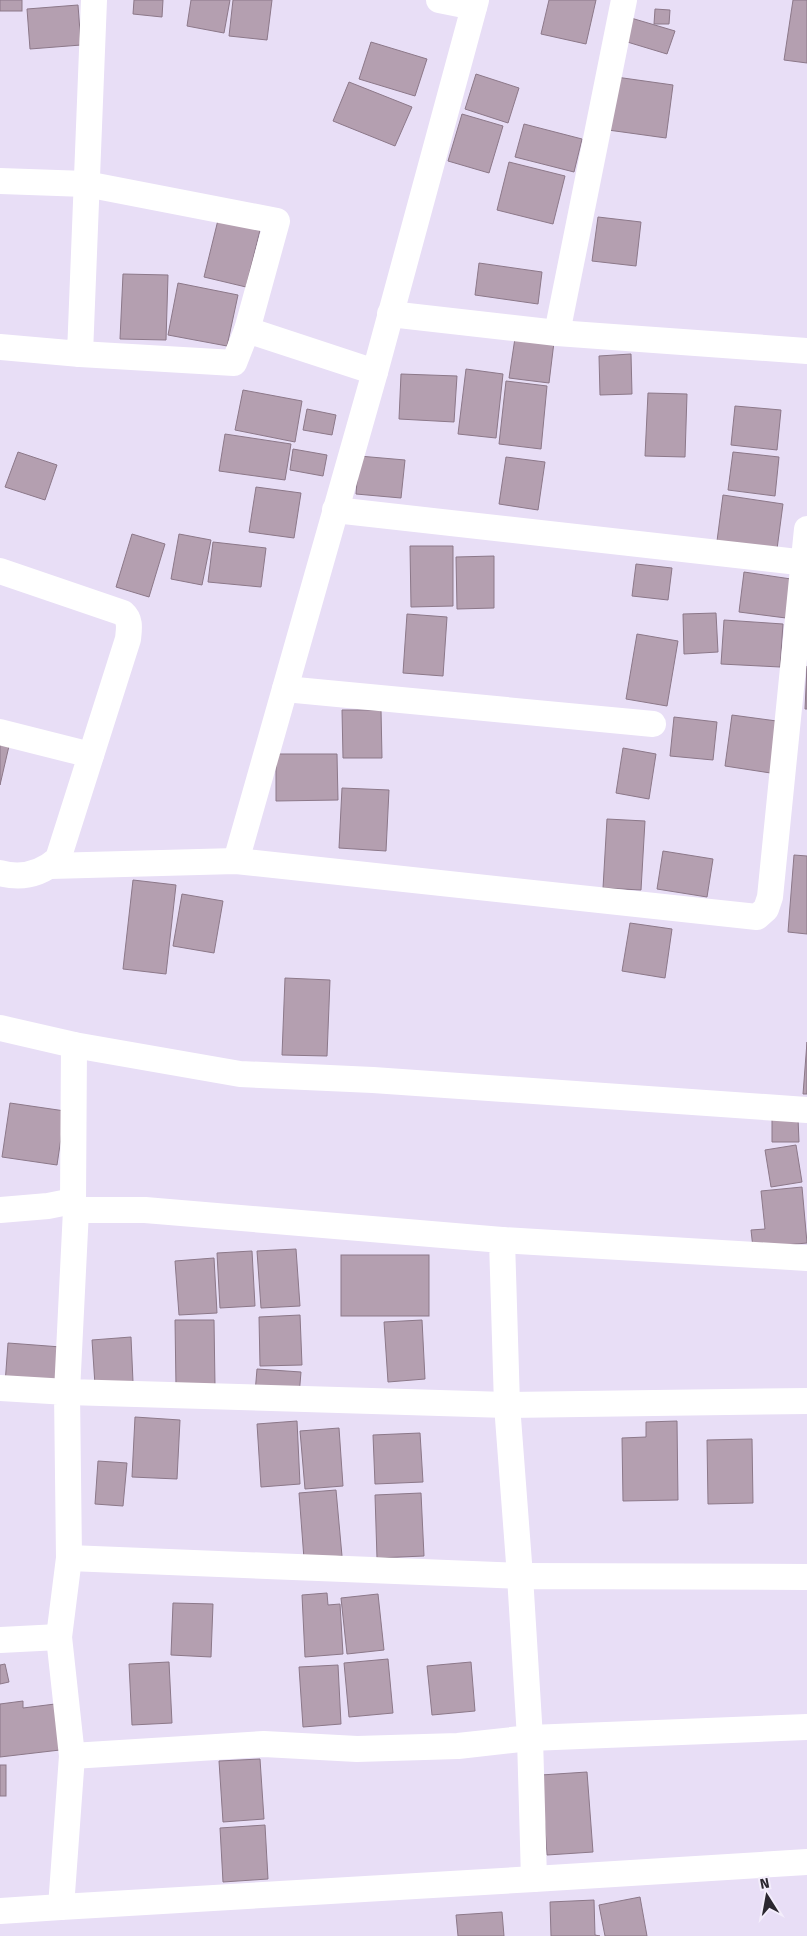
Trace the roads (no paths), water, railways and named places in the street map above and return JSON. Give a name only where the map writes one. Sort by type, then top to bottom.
[{"type":"street","points":[[80,354],[94,0]]},
{"type":"street","points":[[236,861],[375,372],[475,3],[439,0]]},
{"type":"street","points":[[557,333],[624,0]]},
{"type":"street","points":[[0,181],[86,184],[277,221],[248,330],[234,363],[80,354],[0,347]]},
{"type":"street","points":[[390,314],[557,333],[807,351]]},
{"type":"street","points":[[248,330],[375,372]]},
{"type":"street","points":[[336,510],[806,563]]},
{"type":"street","points":[[50,866],[236,861],[756,917],[766,909],[770,897],[806,563],[807,529]]},
{"type":"street","points":[[0,571],[126,616],[130,627],[128,639],[58,859],[50,866],[30,875],[12,876],[0,873]]},
{"type":"street","points":[[285,689],[654,724]]},
{"type":"street","points":[[0,732],[91,755]]},
{"type":"street","points":[[0,1028],[74,1045],[240,1074],[373,1080],[807,1110]]},
{"type":"street","points":[[61,1907],[72,1756],[59,1636],[69,1558],[67,1392],[74,1205],[74,1045]]},
{"type":"street","points":[[0,1210],[74,1205],[502,1240],[807,1258]]},
{"type":"street","points":[[502,1240],[507,1405],[530,1738],[534,1879]]},
{"type":"street","points":[[0,1388],[67,1392],[507,1405],[807,1402]]},
{"type":"street","points":[[69,1558],[520,1576],[807,1577]]},
{"type":"street","points":[[0,1640],[59,1636]]},
{"type":"street","points":[[72,1756],[264,1744],[357,1749],[449,1746],[530,1738],[807,1727]]},
{"type":"street","points":[[0,1911],[807,1862]]}]
